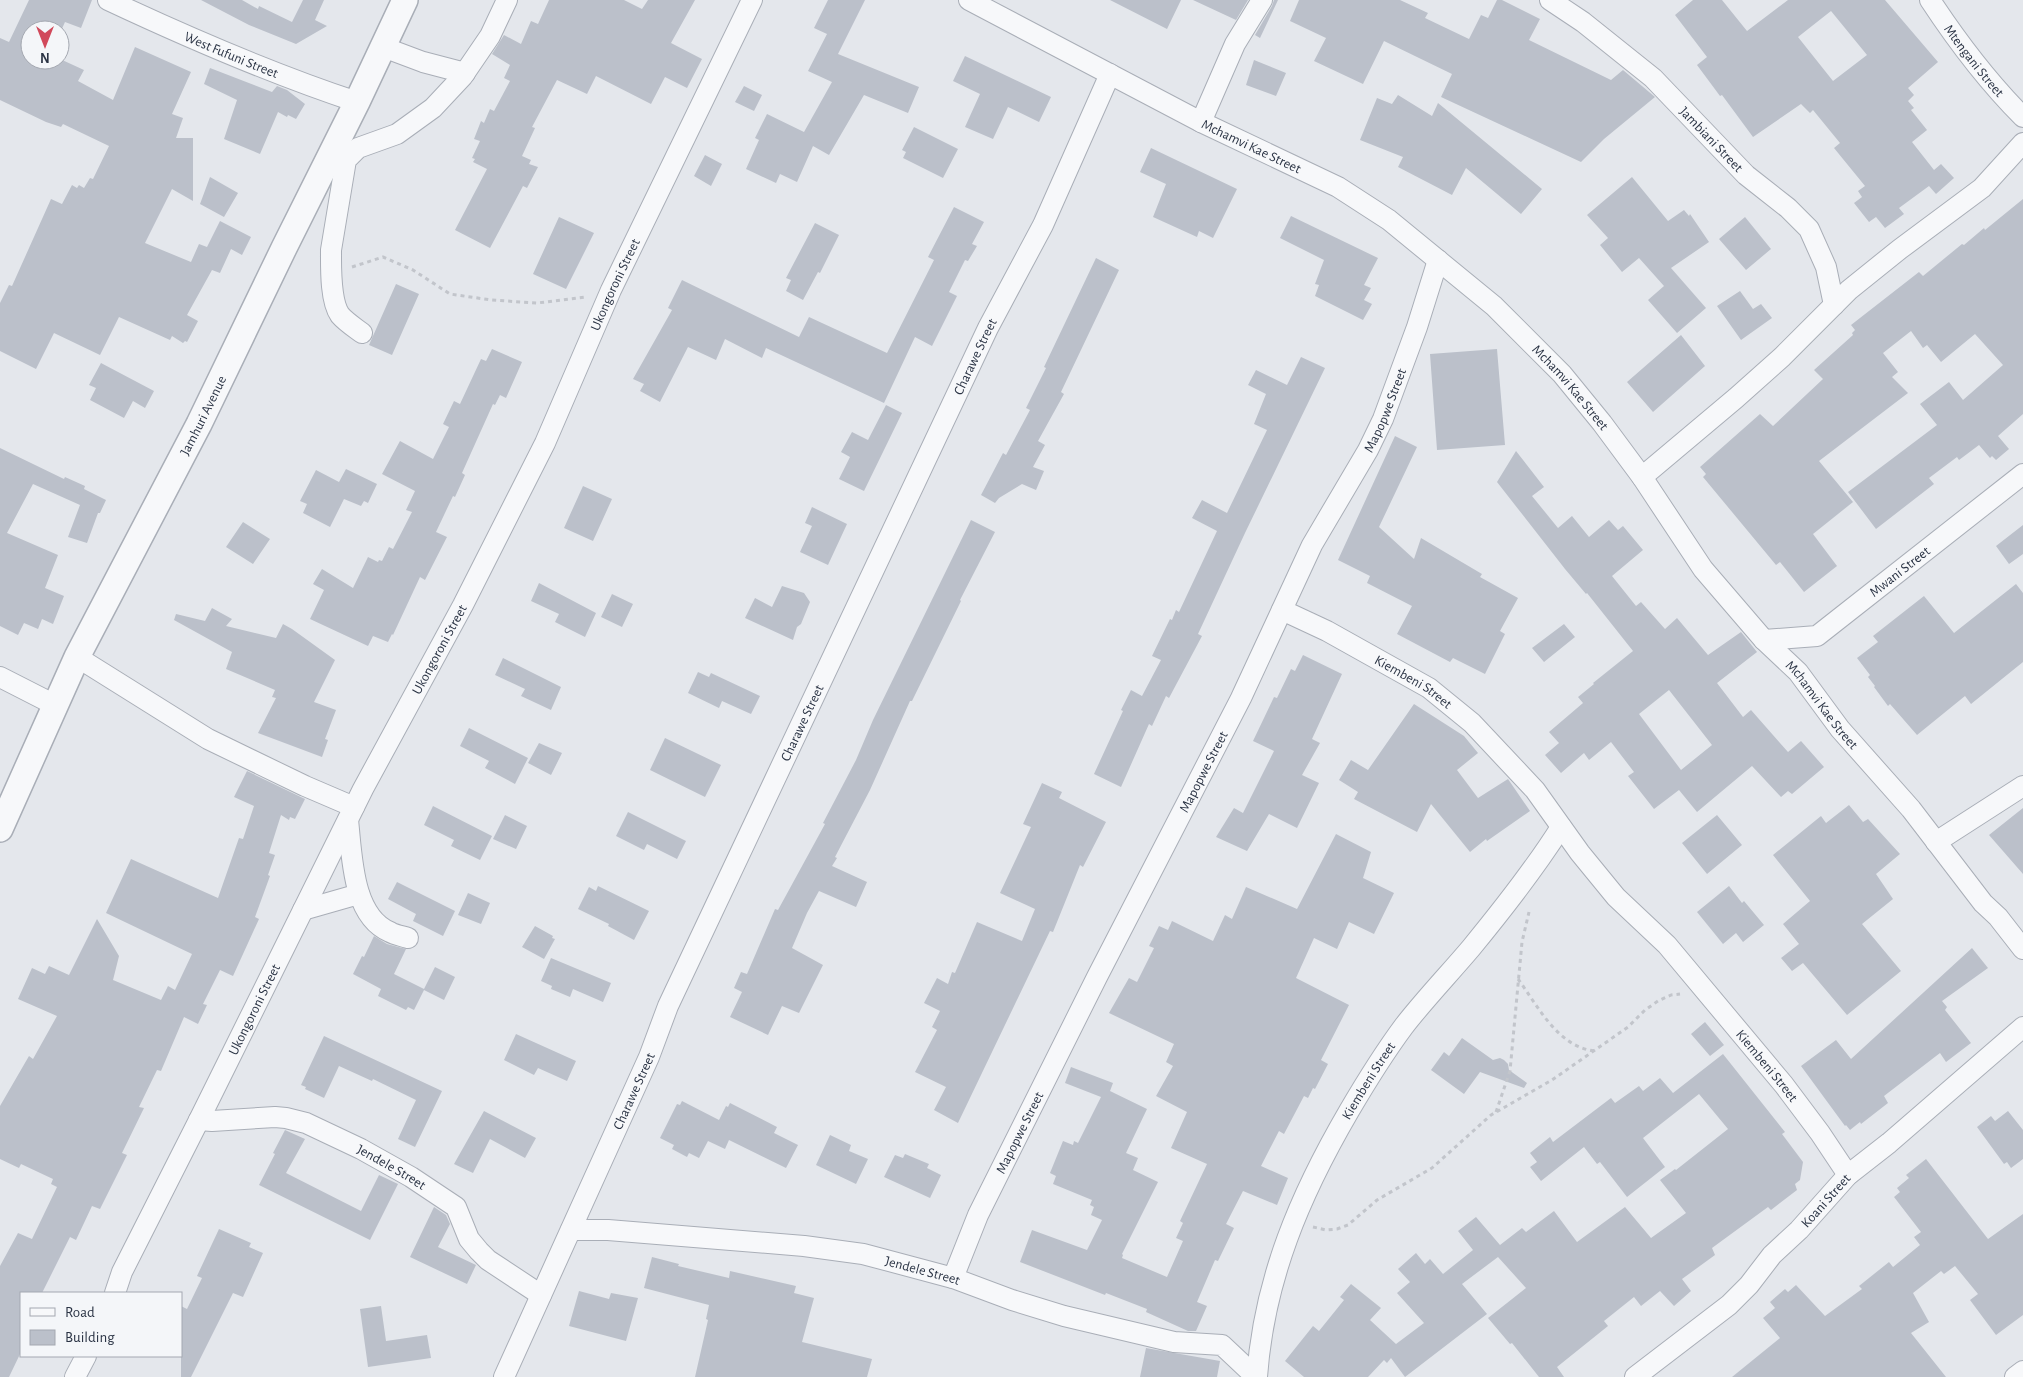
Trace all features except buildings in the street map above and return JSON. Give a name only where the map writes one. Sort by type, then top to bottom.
[{"type":"street","name":"West Fufuni Street","points":[[108,0],[152,21],[311,87],[357,102]]},
{"type":"street","name":"Jamhuri Avenue","points":[[0,829],[77,657],[199,424],[405,0]]},
{"type":"street","points":[[362,333],[346,322],[339,314],[336,305],[331,255],[346,160],[358,148],[396,134],[433,108],[465,73],[490,36],[507,0]]},
{"type":"street","name":"Ukongoroni Street","points":[[115,1292],[122,1272],[351,813],[464,606],[545,443],[611,290],[752,0]]},
{"type":"street","name":"Mchamvi Kae Street","points":[[969,0],[1200,122],[1338,187],[1390,220],[1494,306],[1562,374],[1602,423],[1642,477],[1704,569],[1764,640],[1798,672],[1840,729],[1911,809],[1983,903],[1998,917],[2023,949]]},
{"type":"street","points":[[1200,122],[1235,44],[1262,0]]},
{"type":"street","name":"Jambiani Street","points":[[1550,0],[1583,22],[1653,78],[1746,175],[1788,208],[1809,230],[1826,267],[1834,305]]},
{"type":"street","name":"Mtengani Street","points":[[1930,0],[1949,28],[2003,97],[2023,117]]},
{"type":"street","points":[[383,47],[414,59],[465,73]]},
{"type":"street","name":"Charawe Street","points":[[504,1377],[649,1057],[668,1006],[988,328],[1043,225],[1110,74]]},
{"type":"street","points":[[1642,477],[1782,357],[1849,290],[1982,188],[2023,143]]},
{"type":"street","name":"Mapopwe Street","points":[[953,1278],[978,1215],[1101,968],[1241,698],[1312,545],[1368,450],[1383,419],[1417,327],[1438,260]]},
{"type":"street","name":"Mwani Street","points":[[1764,640],[1817,636],[2023,474]]},
{"type":"street","name":"Kiembeni Street","points":[[1282,610],[1327,631],[1408,676],[1435,693],[1472,723],[1535,790],[1561,827],[1616,897],[1667,945],[1784,1085],[1820,1133],[1848,1175]]},
{"type":"street","points":[[77,657],[208,739],[296,782],[351,813],[359,894],[365,908],[375,922],[389,932],[408,938]]},
{"type":"street","points":[[0,677],[55,705]]},
{"type":"street","points":[[1936,842],[2023,786]]},
{"type":"street","name":"Kiembeni Street","points":[[1256,1377],[1267,1310],[1282,1251],[1293,1221],[1332,1140],[1367,1080],[1404,1026],[1471,948],[1540,860],[1561,827]]},
{"type":"street","points":[[303,910],[359,894]]},
{"type":"street","name":"Koani Street","points":[[1635,1377],[1729,1304],[1748,1285],[1772,1255],[1819,1210],[1848,1175],[1889,1143],[2023,1027]]},
{"type":"street","name":"Jendele Street","points":[[199,1120],[286,1118],[306,1123],[361,1149],[411,1177],[456,1206],[470,1239],[479,1251],[488,1260],[541,1295]]},
{"type":"street","name":"Jendele Street","points":[[571,1230],[608,1230],[834,1249],[863,1254],[953,1278],[1012,1300],[1064,1316],[1174,1342],[1222,1346],[1256,1377]]},
{"type":"street","points":[[75,1377],[85,1357]]},
{"type":"street","points":[[2015,1377],[2023,1371]]},
{"type":"path","points":[[331,255],[350,268],[383,257],[412,270],[450,294],[491,300],[537,303],[576,299],[611,290]]},
{"type":"path","points":[[1496,1113],[1510,1070],[1522,942],[1529,910]]},
{"type":"path","points":[[1518,979],[1550,1023],[1571,1044],[1582,1049],[1594,1051]]},
{"type":"path","points":[[1293,1221],[1326,1230],[1348,1225],[1377,1200],[1432,1168],[1496,1113],[1552,1080],[1594,1051],[1628,1027],[1645,1010],[1658,1001],[1671,995],[1689,993],[1708,994]]}]
